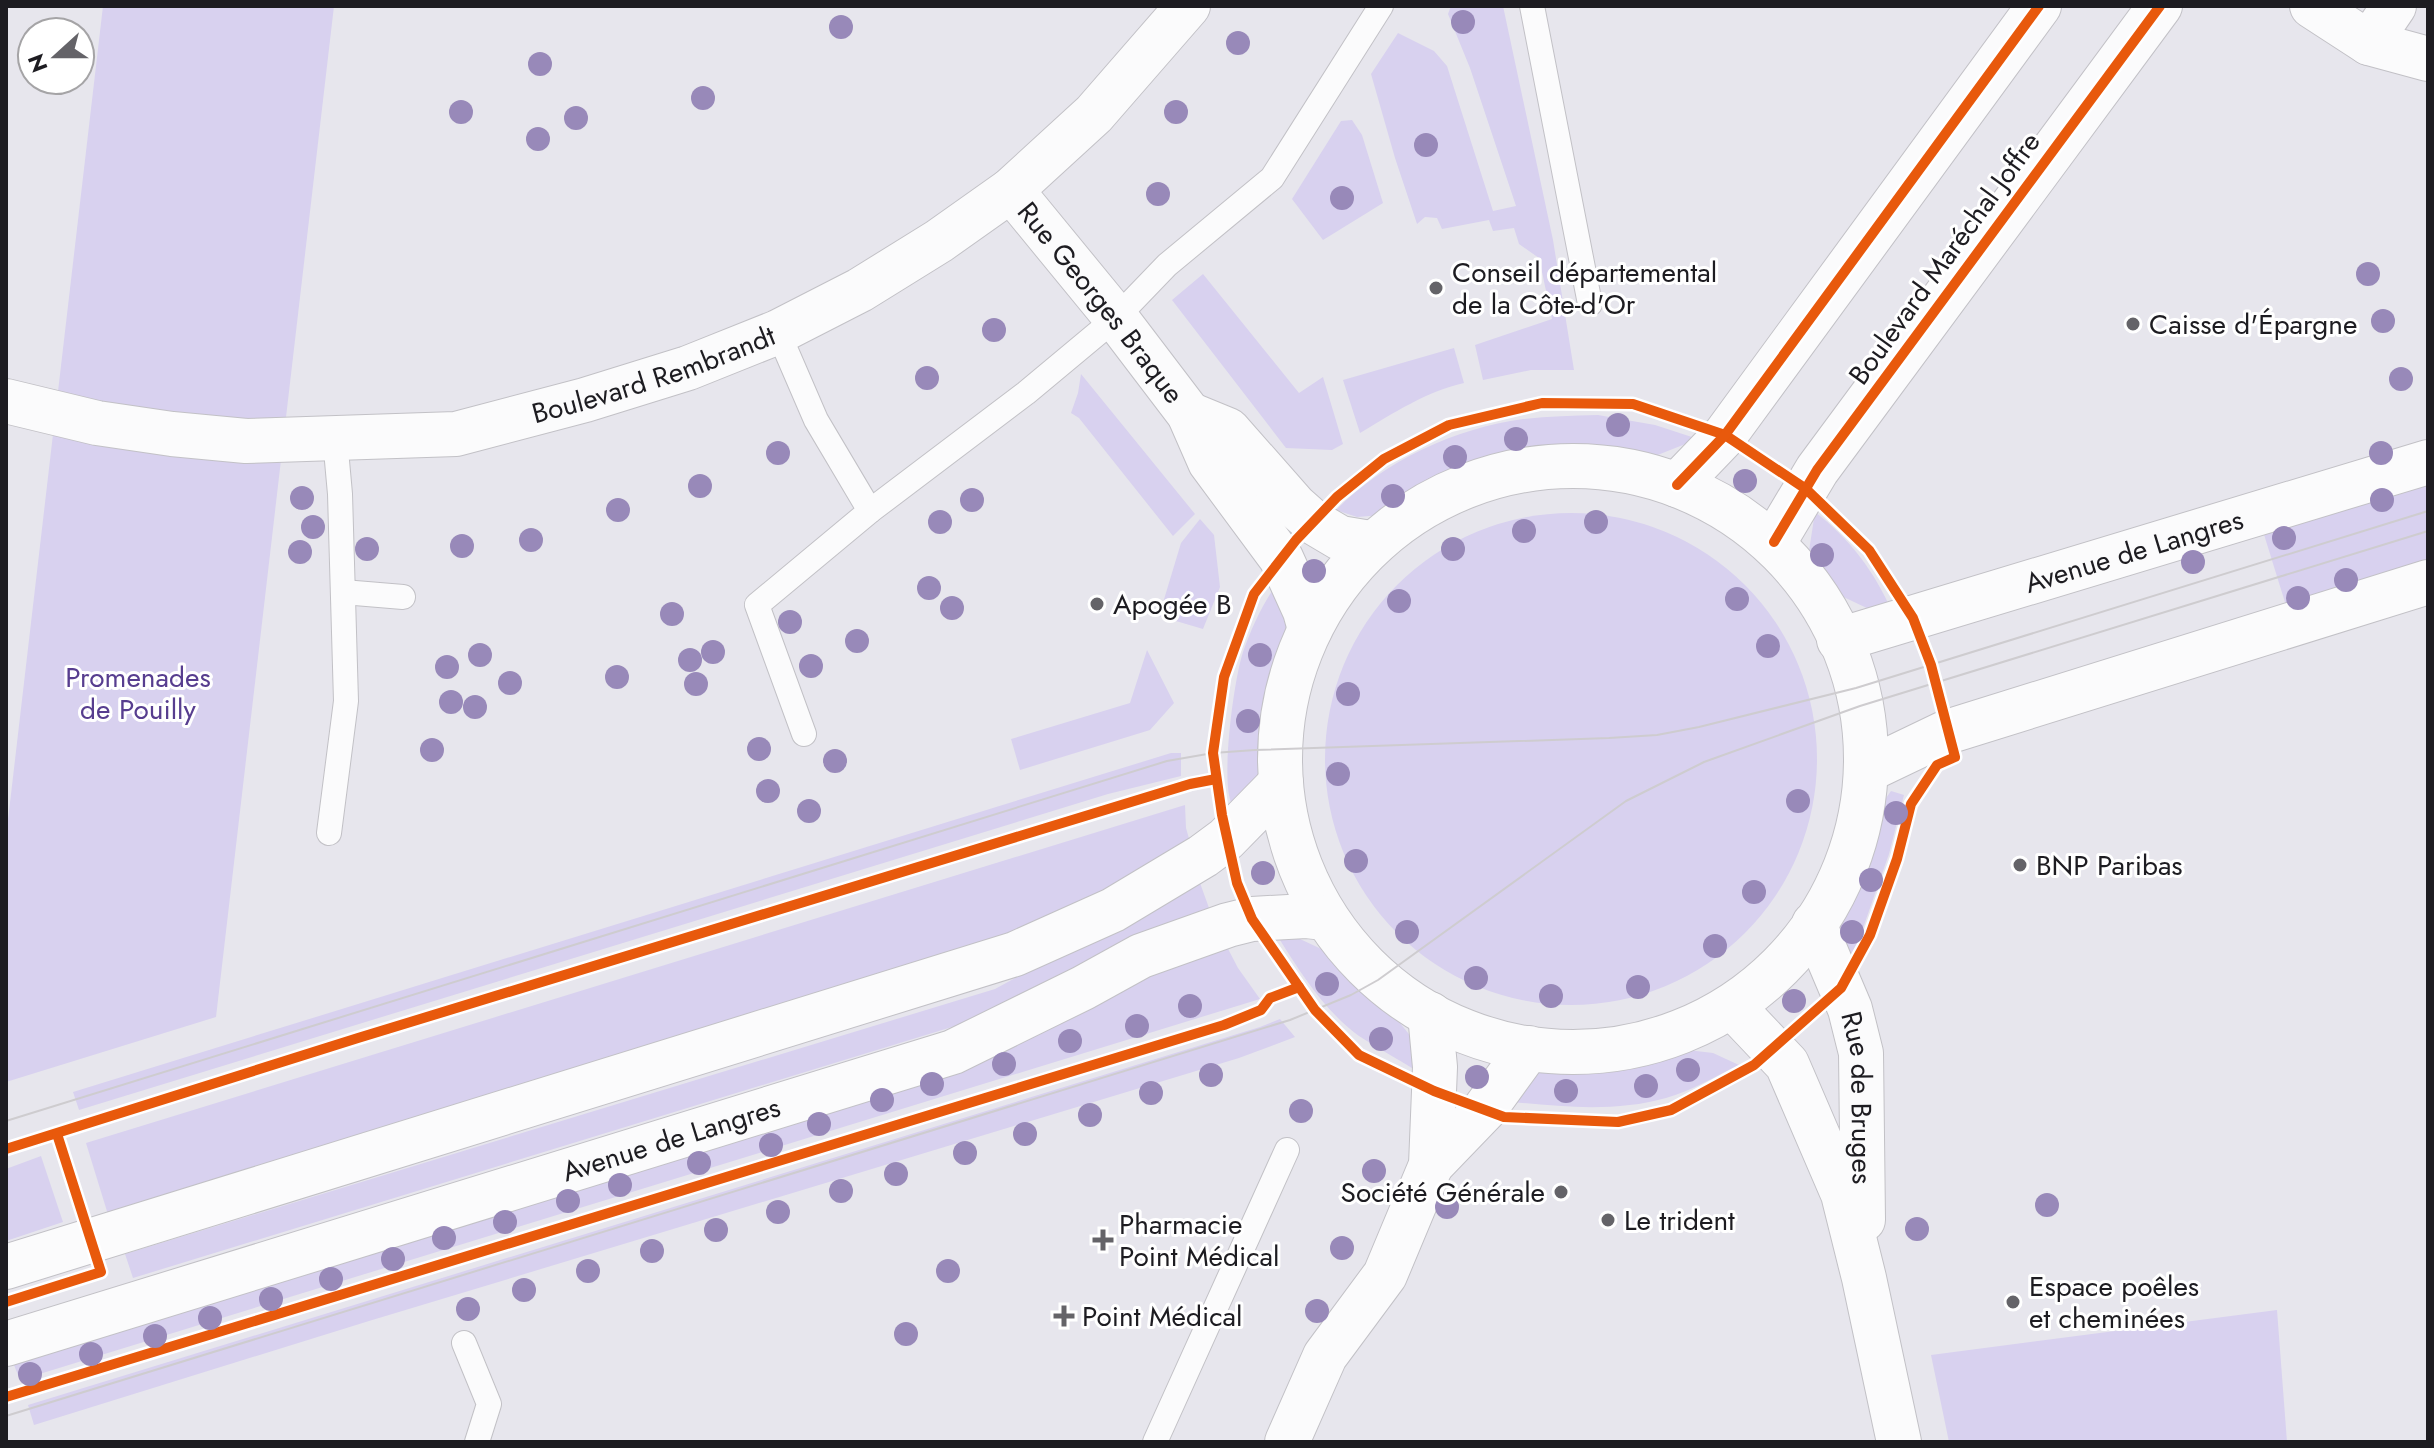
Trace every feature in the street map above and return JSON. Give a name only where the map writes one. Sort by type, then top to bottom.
[{"type":"main road","name":"Boulevard Rembrandt","points":[[6,401],[97,423],[246,441],[456,434],[585,400],[688,368],[778,332],[860,290],[939,241],[1011,190],[1094,114],[1188,6]]},
{"type":"main road","points":[[1677,485],[1725,435],[2039,6]]},
{"type":"main road","name":"Boulevard Maréchal Joffre","points":[[1774,542],[1817,470],[2160,6]]},
{"type":"main road","points":[[2312,6],[2369,43],[2428,59]]},
{"type":"main road","points":[[2369,43],[2394,6]]},
{"type":"main road","name":"Rue Georges Braque","points":[[1011,190],[1116,318],[1189,414],[1210,462],[1281,558],[1310,629]]},
{"type":"main road","name":"Rue Georges Braque","points":[[1189,414],[1228,430],[1313,522],[1340,538],[1370,543]]},
{"type":"main road","name":"Avenue de Langres","points":[[1839,640],[2428,462]]},
{"type":"main road","points":[[1574,465],[1640,472],[1677,485],[1774,542],[1810,586],[1839,640],[1860,706],[1872,768],[1858,840],[1832,901],[1783,961],[1733,1007],[1668,1034],[1589,1052],[1529,1048],[1489,1039],[1430,1014],[1378,980],[1325,918],[1293,843],[1281,783],[1285,697],[1300,647],[1337,582],[1370,543],[1433,503],[1510,473],[1574,465]]},
{"type":"main road","points":[[1872,768],[1947,732],[2428,582]]},
{"type":"main road","points":[[6,1267],[1015,954],[1113,910],[1203,856],[1226,839],[1281,783]]},
{"type":"main road","name":"Avenue de Langres","points":[[6,1344],[953,1052],[1141,956],[1228,925],[1252,919],[1325,918]]},
{"type":"main road","name":"Rue de Bruges","points":[[1814,924],[1850,1009],[1861,1053],[1864,1278]]},
{"type":"main road","name":"Rue de Bruges","points":[[1733,1007],[1787,1064],[1843,1194],[1899,1442]]},
{"type":"main road","points":[[1287,1442],[1325,1356],[1385,1275],[1431,1165],[1435,1067],[1430,1014]]},
{"type":"main road","points":[[1431,1165],[1484,1110],[1529,1048]]},
{"type":"lane","points":[[804,734],[757,605],[870,511],[1026,393],[1116,318],[1167,265],[1272,178],[1381,6]]},
{"type":"lane","points":[[1532,6],[1590,304]]},
{"type":"lane","points":[[778,332],[816,420],[870,511]]},
{"type":"lane","points":[[329,833],[346,701],[340,494],[335,439]]},
{"type":"lane","points":[[343,592],[403,597]]},
{"type":"lane","points":[[1155,1442],[1287,1150]]},
{"type":"lane","points":[[464,1343],[489,1404],[477,1442]]},
{"type":"green space","name":"Promenades de Pouilly","points":[[103,6],[334,6],[216,1017],[6,1082],[6,837],[92,96],[96,96]]},
{"type":"green space","points":[[1451,6],[1503,6],[1553,240],[1574,370],[1531,370],[1483,380],[1475,345],[1552,319],[1539,258],[1519,244],[1514,228],[1493,231],[1489,220],[1442,229],[1437,218],[1425,217],[1417,224],[1371,74],[1398,33],[1434,51],[1447,66],[1493,211],[1516,206],[1470,68],[1448,14]]},
{"type":"green space","points":[[1352,120],[1362,135],[1383,203],[1323,240],[1292,199],[1341,121]]},
{"type":"green space","points":[[1203,274],[1299,393],[1323,377],[1343,444],[1332,450],[1286,448],[1172,300]]},
{"type":"green space","points":[[1454,348],[1464,383],[1423,397],[1360,433],[1343,380]]},
{"type":"green space","points":[[1081,374],[1195,514],[1173,536],[1079,418],[1071,413]]},
{"type":"green space","points":[[1598,415],[1655,425],[1698,439],[1645,460],[1574,452],[1478,471],[1435,488],[1382,515],[1357,517],[1336,510],[1376,476],[1447,439],[1498,423],[1523,419]]},
{"type":"green space","points":[[2428,477],[2428,568],[2288,612],[2262,528]]},
{"type":"green space","points":[[1815,512],[1860,557],[1878,583],[1892,612],[1871,610],[1833,592],[1809,551]]},
{"type":"green space","points":[[1571,513],[1619,518],[1665,532],[1708,555],[1745,585],[1775,622],[1798,665],[1812,711],[1817,759],[1812,807],[1798,853],[1775,896],[1745,933],[1708,963],[1665,986],[1619,1000],[1571,1005],[1523,1000],[1477,986],[1434,963],[1397,933],[1367,896],[1344,853],[1330,807],[1325,759],[1330,711],[1344,665],[1367,622],[1397,585],[1434,555],[1477,532],[1523,518]]},
{"type":"green space","points":[[1200,519],[1214,535],[1220,587],[1203,629],[1159,616],[1181,543]]},
{"type":"green space","points":[[1276,585],[1289,628],[1287,642],[1270,703],[1255,787],[1238,812],[1231,802],[1227,772],[1236,683],[1243,652]]},
{"type":"green space","points":[[1147,650],[1174,703],[1150,730],[1020,770],[1011,739],[1130,703]]},
{"type":"green space","points":[[1171,753],[1181,753],[1181,776],[1108,794],[79,1110],[73,1092]]},
{"type":"green space","points":[[1891,791],[1904,795],[1889,854],[1850,965],[1837,928],[1884,801]]},
{"type":"green space","points":[[1185,805],[1186,828],[1192,849],[1080,910],[110,1221],[86,1143]]},
{"type":"green space","points":[[1192,883],[1200,883],[1213,919],[1040,1000],[133,1278],[125,1254],[995,989]]},
{"type":"green space","points":[[1300,939],[1332,954],[1352,981],[1382,1004],[1400,1023],[1412,1038],[1423,1075],[1359,1036],[1325,1004],[1280,940]]},
{"type":"green space","points":[[1226,945],[1260,999],[20,1380],[14,1365],[559,1193],[1039,1035],[1078,1010],[1167,965]]},
{"type":"green space","points":[[1280,1019],[1295,1037],[1239,1058],[34,1425],[28,1405]]},
{"type":"green space","points":[[1671,1048],[1713,1053],[1739,1065],[1685,1091],[1647,1102],[1590,1107],[1513,1102],[1533,1069],[1607,1065]]},
{"type":"green space","points":[[41,1156],[63,1222],[6,1241],[6,1169]]},
{"type":"green space","points":[[2277,1310],[2287,1442],[1949,1442],[1931,1355]]},
{"type":"tram line","points":[[6,1121],[1167,761],[1255,750],[1609,738],[1657,735],[1699,727],[1856,688],[2428,511]]},
{"type":"tram line","points":[[6,1416],[1290,1020],[1351,995],[1378,980],[1626,801],[1704,762],[1860,706],[2428,531]]},
{"type":"cycle path","points":[[1677,485],[1725,435],[2039,6]]},
{"type":"cycle path","points":[[1774,542],[1817,470],[2160,6]]},
{"type":"cycle path","points":[[1542,403],[1633,404],[1725,435],[1806,489],[1869,550],[1913,618],[1931,665],[1955,757],[1937,765],[1911,804],[1897,859],[1870,935],[1841,988],[1754,1065],[1671,1110],[1618,1122],[1504,1117],[1434,1091],[1359,1055],[1315,1010],[1252,919],[1237,883],[1222,815],[1213,753],[1224,677],[1254,594],[1296,540],[1337,497],[1384,459],[1449,425],[1542,403]]},
{"type":"cycle path","points":[[6,1149],[358,1038],[1190,784],[1216,779]]},
{"type":"cycle path","points":[[6,1397],[1224,1025],[1261,1010],[1270,998],[1299,987]]},
{"type":"cycle path","points":[[6,1302],[101,1272],[57,1134]]},
{"type":"place","name":"Conseil départemental de la Côte-d'Or","points":[[1436,288]]},
{"type":"place","name":"Caisse d'Épargne","points":[[2133,324]]},
{"type":"place","name":"Apogée B","points":[[1097,604]]},
{"type":"place","name":"BNP Paribas","points":[[2020,865]]},
{"type":"place","name":"Société Générale","points":[[1561,1192]]},
{"type":"place","name":"Le trident","points":[[1608,1220]]},
{"type":"place","name":"Pharmacie Point Médical","points":[[1103,1240]]},
{"type":"place","name":"Espace poêles et cheminées","points":[[2013,1302]]},
{"type":"place","name":"Point Médical","points":[[1064,1316]]}]
